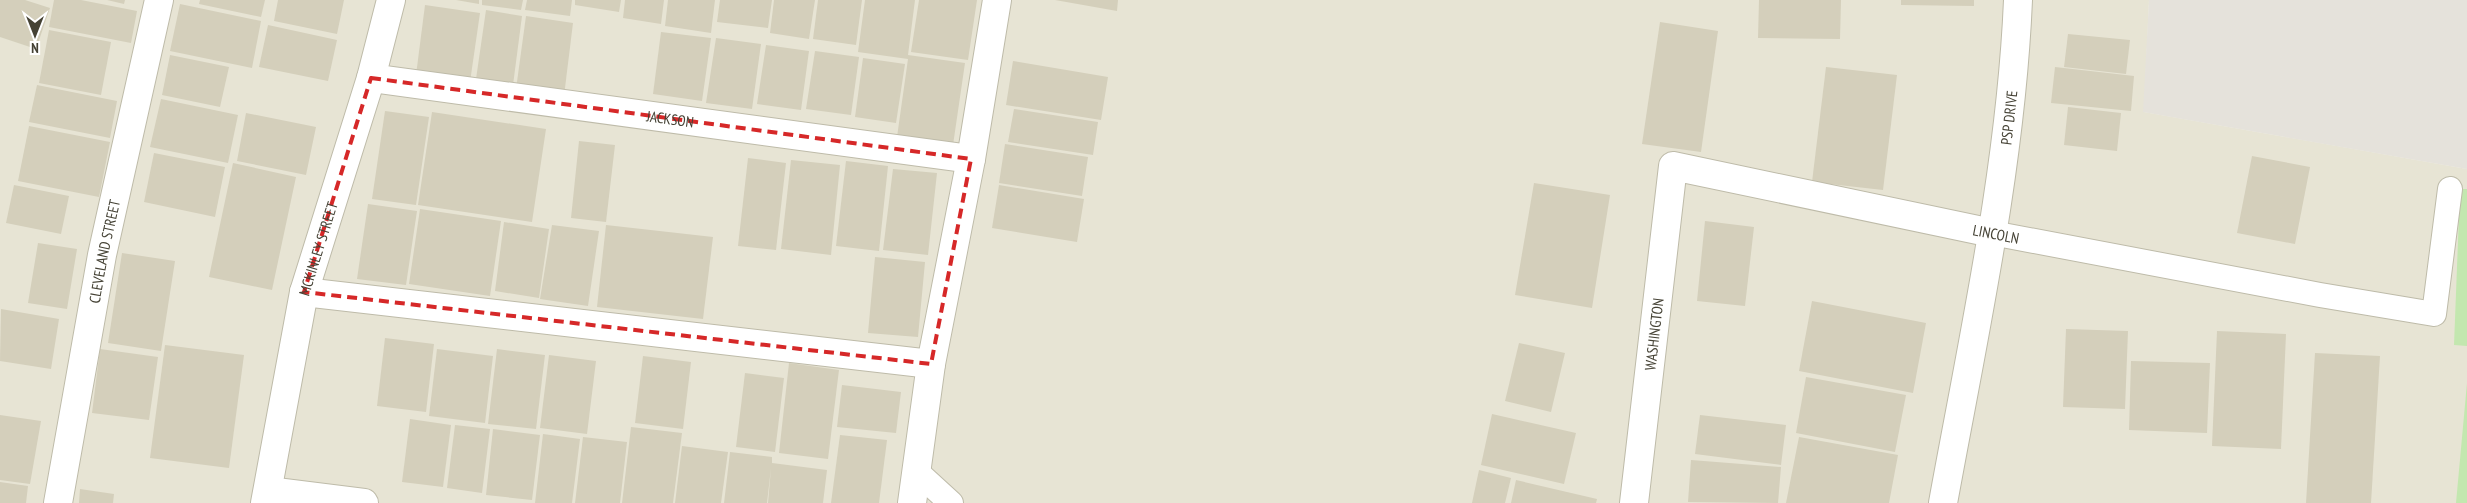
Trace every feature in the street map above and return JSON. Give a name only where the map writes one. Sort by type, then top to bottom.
[{"type":"street","name":"CLEVELAND STREET","points":[[58,503],[102,255],[159,0]]},
{"type":"street","name":"MCKINLEY STREET","points":[[267,497],[304,292],[371,78],[391,0]]},
{"type":"street","points":[[912,503],[931,364],[971,159],[997,0]]},
{"type":"street","name":"PSP DRIVE","points":[[1942,503],[1992,233],[2016,44],[2018,0]]},
{"type":"street","name":"JACKSON","points":[[371,78],[971,159]]},
{"type":"street","name":"LINCOLN","points":[[1673,166],[1992,233]]},
{"type":"street","name":"WASHINGTON","points":[[1634,503],[1673,166]]},
{"type":"street","points":[[304,292],[931,364]]},
{"type":"street","points":[[267,497],[364,503]]},
{"type":"lane","name":"LINCOLN","points":[[1992,233],[2320,295],[2434,314],[2450,189]]},
{"type":"lane","points":[[916,471],[952,503]]},
{"type":"highlighted area","points":[[371,78],[971,159],[931,364],[304,292]]},
{"type":"shaded area","points":[[0,0],[2149,0],[2144,112],[2467,169],[2467,503],[0,503]]},
{"type":"shaded area","points":[[2149,0],[2467,0],[2467,169],[2143,112]]},
{"type":"green space","points":[[2460,189],[2467,189],[2467,346],[2454,345]]},
{"type":"green space","points":[[2467,383],[2467,503],[2456,503]]},
{"type":"building","points":[[0,0],[25,0],[50,8],[36,49],[0,37]]},
{"type":"building","points":[[54,0],[81,0],[137,11],[131,43],[49,27]]},
{"type":"building","points":[[107,0],[125,0],[124,4]]},
{"type":"building","points":[[200,0],[265,0],[261,17],[199,4]]},
{"type":"building","points":[[278,0],[344,0],[337,34],[274,21]]},
{"type":"building","points":[[456,0],[479,0],[479,4]]},
{"type":"building","points":[[482,0],[523,0],[521,10],[482,5]]},
{"type":"building","points":[[527,0],[572,0],[570,16],[525,10]]},
{"type":"building","points":[[575,0],[621,0],[619,12],[575,5]]},
{"type":"building","points":[[625,0],[664,0],[661,24],[623,18]]},
{"type":"building","points":[[668,0],[715,0],[711,33],[665,26]]},
{"type":"building","points":[[720,0],[772,0],[768,28],[717,22]]},
{"type":"building","points":[[774,0],[815,0],[809,39],[770,33]]},
{"type":"building","points":[[818,0],[862,0],[856,45],[813,39]]},
{"type":"building","points":[[865,0],[915,0],[908,55],[965,63],[953,145],[897,137],[908,59],[858,52]]},
{"type":"building","points":[[919,0],[977,0],[968,60],[911,52]]},
{"type":"building","points":[[1055,0],[1118,0],[1117,11]]},
{"type":"building","points":[[1759,0],[1841,0],[1840,39],[1758,38]]},
{"type":"building","points":[[1901,0],[1974,0],[1974,6],[1901,5]]},
{"type":"building","points":[[180,4],[261,21],[252,68],[170,51]]},
{"type":"building","points":[[425,5],[480,13],[470,82],[416,75]]},
{"type":"building","points":[[486,10],[522,16],[513,85],[476,79]]},
{"type":"building","points":[[526,16],[573,23],[564,96],[516,89]]},
{"type":"building","points":[[1660,22],[1718,31],[1701,152],[1642,144]]},
{"type":"building","points":[[268,25],[337,40],[328,81],[259,67]]},
{"type":"building","points":[[49,30],[111,42],[101,95],[39,83]]},
{"type":"building","points":[[661,32],[711,38],[702,101],[653,94]]},
{"type":"building","points":[[2068,34],[2130,40],[2126,74],[2064,67]]},
{"type":"building","points":[[716,38],[761,44],[752,109],[706,103]]},
{"type":"building","points":[[766,45],[809,51],[801,110],[757,104]]},
{"type":"building","points":[[815,51],[859,57],[851,115],[806,109]]},
{"type":"building","points":[[170,55],[229,67],[220,107],[162,95]]},
{"type":"building","points":[[863,58],[905,64],[896,123],[855,117]]},
{"type":"building","points":[[1013,61],[1108,77],[1101,120],[1006,105]]},
{"type":"building","points":[[1826,67],[1897,75],[1883,190],[1812,182]]},
{"type":"building","points":[[2055,67],[2134,76],[2131,111],[2051,103]]},
{"type":"building","points":[[37,85],[117,101],[110,138],[29,122]]},
{"type":"building","points":[[161,99],[238,115],[228,163],[150,147]]},
{"type":"building","points":[[2068,107],[2121,113],[2117,151],[2064,145]]},
{"type":"building","points":[[1014,109],[1098,122],[1093,155],[1008,142]]},
{"type":"building","points":[[385,111],[429,117],[416,205],[372,199]]},
{"type":"building","points":[[432,112],[546,129],[532,222],[418,205]]},
{"type":"building","points":[[246,113],[316,127],[306,175],[237,161]]},
{"type":"building","points":[[29,126],[110,142],[99,197],[18,181]]},
{"type":"building","points":[[579,141],[615,145],[606,222],[571,218]]},
{"type":"building","points":[[1005,144],[1088,157],[1082,196],[999,183]]},
{"type":"building","points":[[154,153],[225,167],[215,217],[144,202]]},
{"type":"building","points":[[2252,156],[2310,167],[2295,244],[2237,233]]},
{"type":"building","points":[[748,158],[786,163],[776,250],[738,246]]},
{"type":"building","points":[[791,160],[840,165],[831,255],[781,249]]},
{"type":"building","points":[[846,161],[888,166],[879,251],[836,246]]},
{"type":"building","points":[[233,163],[296,177],[272,290],[209,277]]},
{"type":"building","points":[[893,169],[937,173],[928,255],[883,250]]},
{"type":"building","points":[[1534,183],[1610,195],[1592,308],[1515,295]]},
{"type":"building","points":[[14,185],[69,196],[61,234],[6,223]]},
{"type":"building","points":[[999,185],[1084,199],[1077,242],[992,228]]},
{"type":"building","points":[[368,204],[417,211],[406,285],[357,279]]},
{"type":"building","points":[[420,209],[501,221],[490,296],[409,284]]},
{"type":"building","points":[[1705,221],[1754,227],[1745,306],[1697,301]]},
{"type":"building","points":[[504,222],[549,229],[539,298],[495,291]]},
{"type":"building","points":[[552,225],[599,231],[588,306],[540,299]]},
{"type":"building","points":[[606,225],[713,237],[703,319],[597,307]]},
{"type":"building","points":[[38,243],[77,249],[67,309],[28,303]]},
{"type":"building","points":[[122,253],[175,261],[161,351],[108,343]]},
{"type":"building","points":[[875,257],[925,262],[918,337],[868,333]]},
{"type":"building","points":[[1812,301],[1926,323],[1913,393],[1799,371]]},
{"type":"building","points":[[1,309],[59,319],[51,369],[0,361]]},
{"type":"building","points":[[2066,329],[2128,331],[2125,409],[2063,407]]},
{"type":"building","points":[[2217,331],[2286,334],[2281,449],[2212,446]]},
{"type":"building","points":[[385,338],[434,344],[426,412],[377,406]]},
{"type":"building","points":[[1519,343],[1565,353],[1551,412],[1505,401]]},
{"type":"building","points":[[165,345],[244,355],[229,468],[150,458]]},
{"type":"building","points":[[100,349],[158,357],[149,420],[92,413]]},
{"type":"building","points":[[437,349],[493,356],[485,423],[429,416]]},
{"type":"building","points":[[497,349],[545,355],[536,429],[488,424]]},
{"type":"building","points":[[2315,353],[2380,356],[2371,503],[2306,503]]},
{"type":"building","points":[[549,355],[596,361],[587,434],[540,428]]},
{"type":"building","points":[[643,356],[691,362],[683,429],[635,423]]},
{"type":"building","points":[[2131,361],[2210,363],[2207,433],[2129,430]]},
{"type":"building","points":[[789,363],[839,370],[828,459],[779,453]]},
{"type":"building","points":[[745,373],[784,378],[775,452],[736,447]]},
{"type":"building","points":[[1806,377],[1906,395],[1895,452],[1796,433]]},
{"type":"building","points":[[842,385],[901,392],[896,433],[837,427]]},
{"type":"building","points":[[1492,414],[1576,433],[1564,484],[1481,465]]},
{"type":"building","points":[[0,415],[41,421],[30,484],[0,480]]},
{"type":"building","points":[[1700,415],[1786,425],[1781,465],[1695,454]]},
{"type":"building","points":[[410,419],[451,425],[443,487],[402,482]]},
{"type":"building","points":[[455,425],[490,429],[482,493],[447,488]]},
{"type":"building","points":[[631,427],[682,433],[673,503],[622,503]]},
{"type":"building","points":[[493,429],[540,435],[532,500],[486,495]]},
{"type":"building","points":[[543,434],[580,439],[572,503],[535,503]]},
{"type":"building","points":[[840,435],[887,440],[879,503],[831,503]]},
{"type":"building","points":[[583,437],[627,442],[620,503],[575,503]]},
{"type":"building","points":[[1799,437],[1898,455],[1889,503],[1786,503]]},
{"type":"building","points":[[682,446],[728,452],[721,503],[675,503]]},
{"type":"building","points":[[730,452],[772,457],[772,463],[827,470],[823,503],[768,503],[771,468],[767,503],[724,503]]},
{"type":"building","points":[[1691,460],[1781,467],[1778,503],[1688,502]]},
{"type":"building","points":[[1479,470],[1511,478],[1505,503],[1472,503]]},
{"type":"building","points":[[1516,480],[1597,499],[1596,503],[1511,503]]},
{"type":"building","points":[[0,482],[28,486],[26,503],[0,503]]},
{"type":"building","points":[[80,489],[114,494],[113,503],[79,503]]}]
